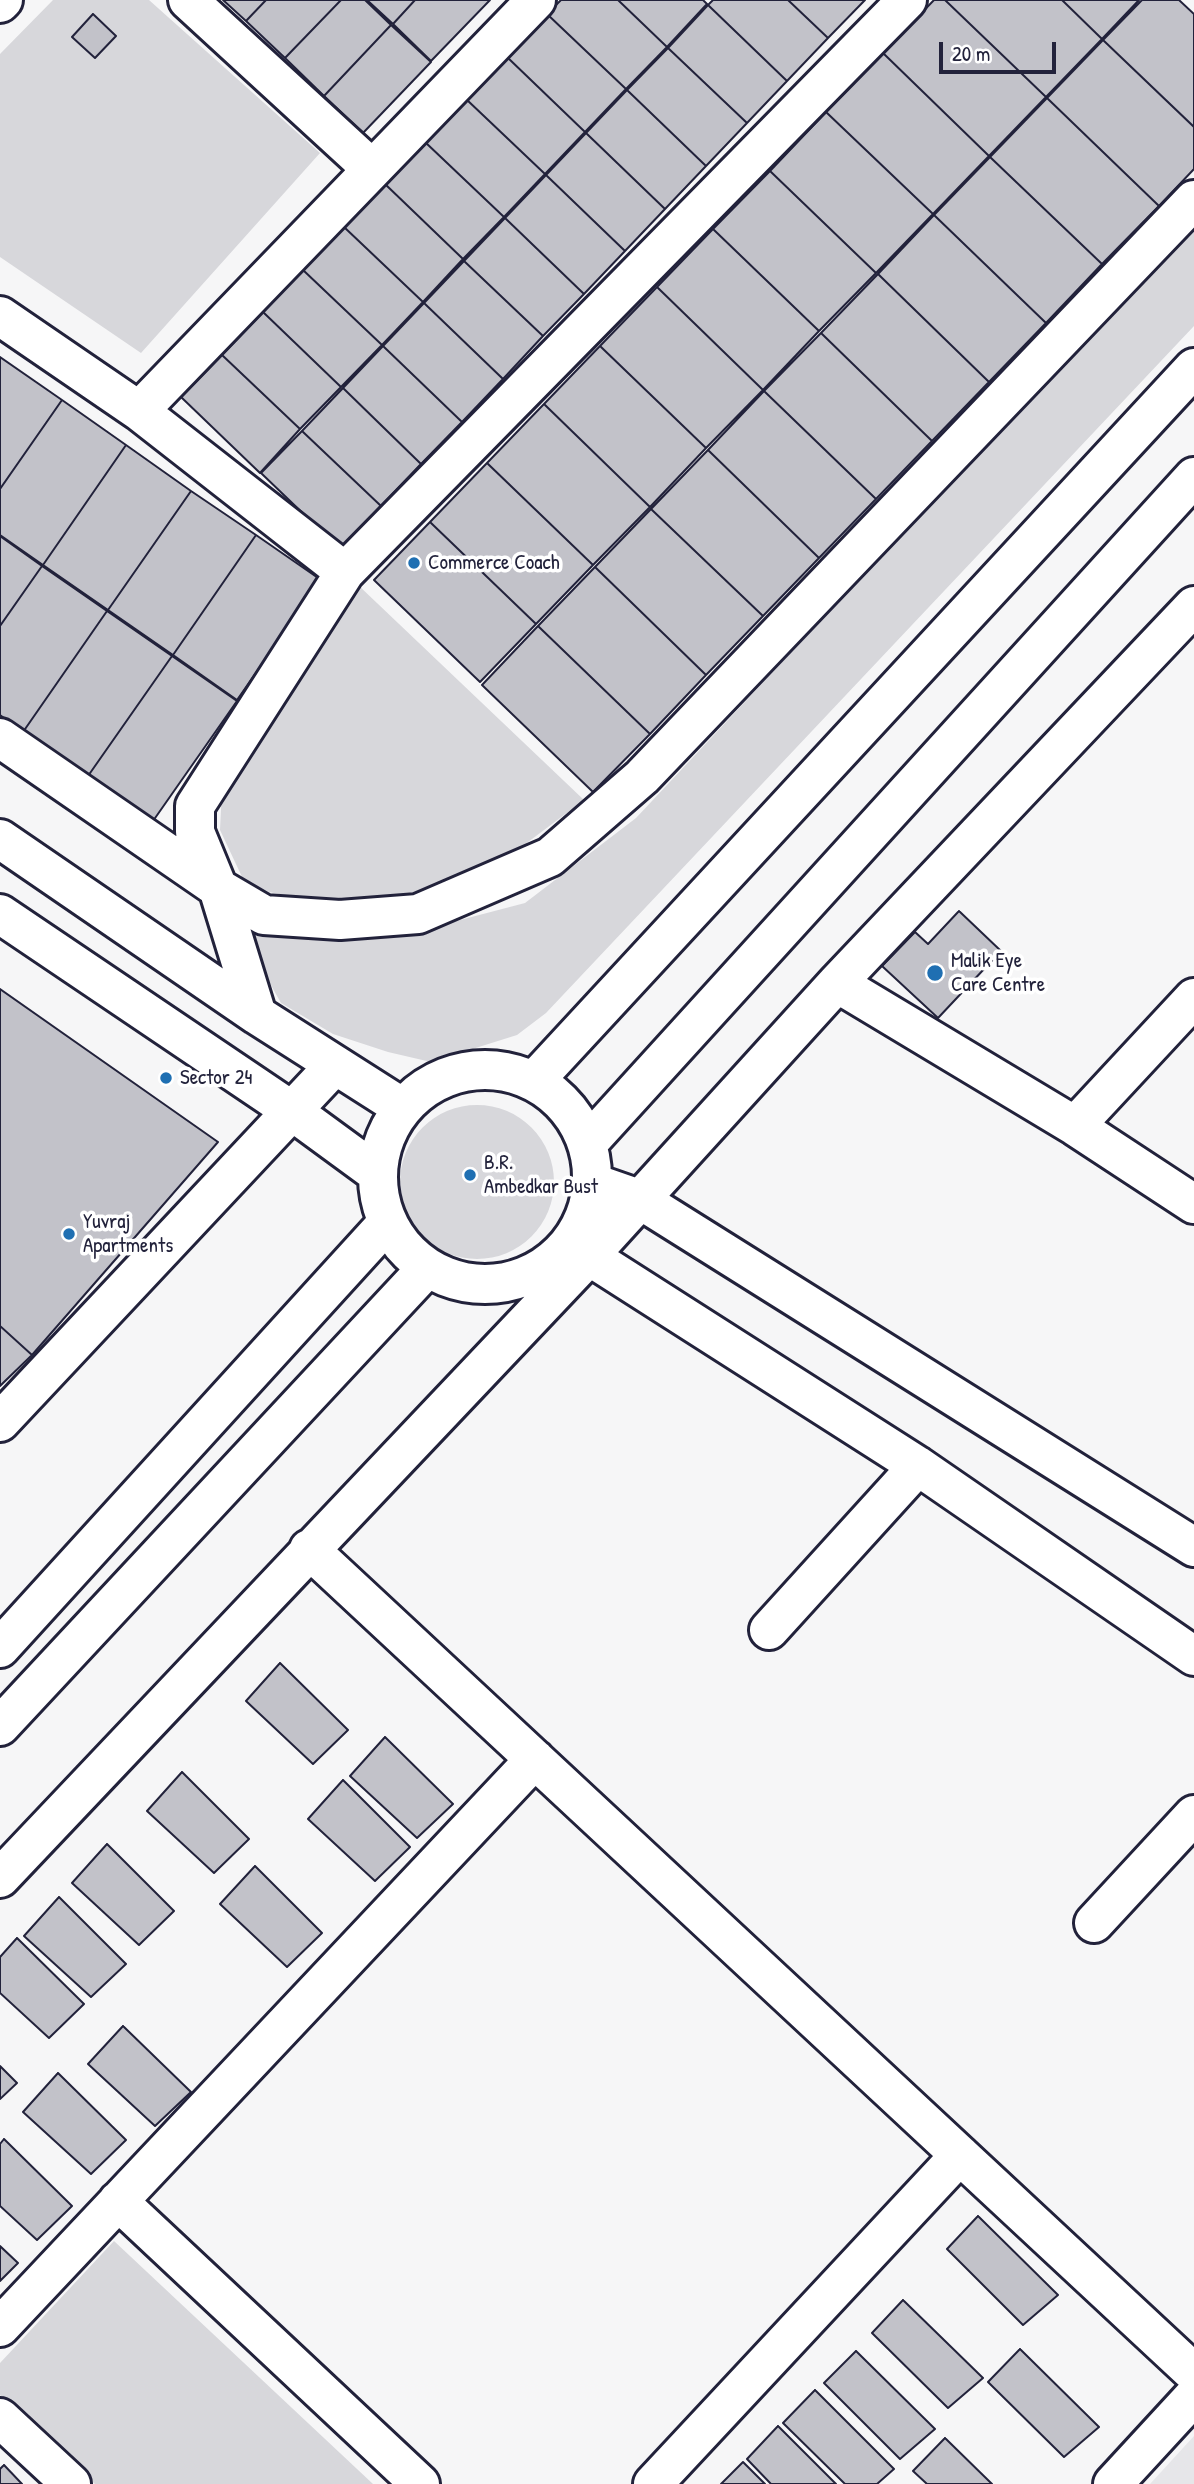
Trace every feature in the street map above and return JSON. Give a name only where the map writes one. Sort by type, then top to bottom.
[{"type":"street","points":[[188,0],[372,169]]},
{"type":"street","points":[[139,411],[537,0]]},
{"type":"street","points":[[257,1015],[218,888],[195,832],[195,806],[345,572],[907,0]]},
{"type":"street","points":[[0,738],[218,888],[264,915],[340,920],[418,914],[550,857],[642,777],[1194,200]]},
{"type":"street","points":[[0,316],[139,411],[345,572]]},
{"type":"street","points":[[535,1080],[1194,368]]},
{"type":"street","points":[[588,1143],[1194,477]]},
{"type":"street","points":[[0,1878],[309,1549],[574,1255],[639,1199],[837,983],[1194,606]]},
{"type":"street","points":[[0,839],[257,1015],[403,1108]]},
{"type":"street","points":[[0,914],[292,1111],[378,1174]]},
{"type":"street","points":[[837,983],[1075,1126],[1194,1204]]},
{"type":"street","points":[[1075,1126],[1194,998]]},
{"type":"street","points":[[0,1422],[335,1065]]},
{"type":"street","points":[[464,1070],[500,1070],[535,1080],[564,1104],[576,1118],[588,1143],[593,1183],[588,1210],[576,1234],[574,1255],[530,1275],[495,1284],[460,1282],[427,1268],[404,1248],[387,1223],[380,1199],[378,1174],[384,1139],[403,1108],[430,1084],[464,1070]]},
{"type":"street","points":[[593,1183],[639,1199],[1194,1547]]},
{"type":"street","points":[[0,1648],[387,1223]]},
{"type":"street","points":[[574,1255],[918,1466],[1194,1656]]},
{"type":"street","points":[[0,1726],[427,1268]]},
{"type":"street","points":[[769,1630],[918,1466]]},
{"type":"street","points":[[309,1549],[1194,2373]]},
{"type":"street","points":[[0,2327],[535,1759]]},
{"type":"street","points":[[1094,1923],[1194,1815]]},
{"type":"street","points":[[653,2484],[960,2155]]},
{"type":"street","points":[[118,2201],[420,2484]]},
{"type":"street","points":[[1113,2484],[1194,2396]]},
{"type":"street","points":[[0,2418],[71,2484]]},
{"type":"shaded area","points":[[53,0],[149,0],[320,153],[141,353],[0,257],[0,54]]},
{"type":"shaded area","points":[[1194,223],[1194,326],[546,1013],[517,1035],[431,1062],[388,1052],[333,1034],[281,1003],[259,964],[253,929],[422,930],[525,903],[636,818]]},
{"type":"shaded area","points":[[357,584],[584,800],[512,854],[427,894],[375,902],[321,902],[269,892],[243,879],[220,830],[222,789]]},
{"type":"shaded area","points":[[477,1105],[506,1111],[531,1128],[548,1153],[554,1182],[548,1211],[531,1236],[506,1253],[477,1259],[448,1253],[423,1236],[406,1211],[400,1182],[406,1153],[423,1128],[448,1111]]},
{"type":"shaded area","points":[[114,2241],[373,2484],[95,2484],[0,2395],[0,2363]]},
{"type":"shaded area","points":[[1194,2436],[1194,2484],[1150,2484]]},
{"type":"building","points":[[223,0],[266,0],[246,21]]},
{"type":"building","points":[[266,0],[341,0],[285,58],[246,21]]},
{"type":"building","points":[[341,0],[365,0],[391,25],[324,96],[285,58]]},
{"type":"building","points":[[367,0],[415,0],[393,24]]},
{"type":"building","points":[[415,0],[490,0],[431,61],[393,24]]},
{"type":"building","points":[[561,0],[618,0],[667,47],[626,89],[547,14]]},
{"type":"building","points":[[618,0],[703,0],[707,4],[667,47]]},
{"type":"building","points":[[713,0],[788,0],[828,38],[787,81],[708,5]]},
{"type":"building","points":[[788,0],[865,0],[828,38]]},
{"type":"building","points":[[934,0],[945,0],[1046,97],[989,156],[883,53]]},
{"type":"building","points":[[945,0],[1062,0],[1102,39],[1046,97]]},
{"type":"building","points":[[1062,0],[1139,0],[1102,39]]},
{"type":"building","points":[[1142,0],[1179,0],[1194,14],[1194,127],[1103,40]]},
{"type":"building","points":[[708,5],[787,81],[747,123],[668,48]]},
{"type":"building","points":[[93,14],[116,36],[95,58],[72,37]]},
{"type":"building","points":[[547,14],[626,89],[585,132],[507,57]]},
{"type":"building","points":[[391,25],[431,62],[363,133],[324,96]]},
{"type":"building","points":[[1103,40],[1194,127],[1194,169],[1159,206],[1047,98]]},
{"type":"building","points":[[668,48],[747,123],[706,166],[627,90]]},
{"type":"building","points":[[883,53],[989,156],[933,214],[826,112]]},
{"type":"building","points":[[507,57],[585,132],[545,174],[466,99]]},
{"type":"building","points":[[627,90],[706,166],[665,209],[586,133]]},
{"type":"building","points":[[1047,98],[1159,206],[1102,264],[990,157]]},
{"type":"building","points":[[466,99],[545,174],[504,217],[425,142]]},
{"type":"building","points":[[826,112],[933,214],[876,273],[770,171]]},
{"type":"building","points":[[586,133],[665,209],[625,251],[546,175]]},
{"type":"building","points":[[425,142],[504,217],[463,259],[385,184]]},
{"type":"building","points":[[990,157],[1102,264],[1046,323],[934,215]]},
{"type":"building","points":[[770,171],[876,273],[819,331],[713,229]]},
{"type":"building","points":[[546,175],[625,251],[584,294],[505,218]]},
{"type":"building","points":[[385,184],[463,259],[423,302],[344,227]]},
{"type":"building","points":[[934,215],[1046,323],[989,382],[878,274]]},
{"type":"building","points":[[505,218],[584,294],[543,336],[464,261]]},
{"type":"building","points":[[344,227],[423,302],[382,345],[303,270]]},
{"type":"building","points":[[713,229],[819,331],[763,390],[657,287]]},
{"type":"building","points":[[464,261],[543,336],[503,379],[424,303]]},
{"type":"building","points":[[303,270],[382,345],[341,387],[263,312]]},
{"type":"building","points":[[878,274],[989,382],[932,441],[821,333]]},
{"type":"building","points":[[657,287],[763,390],[706,448],[600,346]]},
{"type":"building","points":[[424,303],[503,379],[462,422],[383,346]]},
{"type":"building","points":[[263,312],[341,387],[300,429],[222,355]]},
{"type":"building","points":[[821,333],[932,441],[876,499],[764,391]]},
{"type":"building","points":[[383,346],[462,422],[421,464],[343,388]]},
{"type":"building","points":[[600,346],[706,448],[650,507],[544,404]]},
{"type":"building","points":[[222,355],[300,429],[260,473],[181,397]]},
{"type":"building","points":[[0,357],[62,400],[0,489]]},
{"type":"building","points":[[343,388],[421,464],[381,506],[302,431]]},
{"type":"building","points":[[764,391],[876,499],[819,558],[708,450]]},
{"type":"building","points":[[62,400],[126,445],[43,565],[0,535],[0,489]]},
{"type":"building","points":[[544,404],[650,507],[593,565],[487,463]]},
{"type":"building","points":[[302,431],[381,506],[340,549],[261,473]]},
{"type":"building","points":[[126,445],[191,491],[108,610],[43,565]]},
{"type":"building","points":[[708,450],[819,558],[763,616],[651,509]]},
{"type":"building","points":[[487,463],[593,565],[536,624],[430,522]]},
{"type":"building","points":[[191,491],[256,535],[173,655],[108,610]]},
{"type":"building","points":[[651,509],[763,616],[706,675],[595,567]]},
{"type":"building","points":[[430,522],[536,624],[480,682],[374,580]]},
{"type":"building","points":[[256,535],[321,580],[237,700],[173,655]]},
{"type":"building","points":[[0,536],[42,566],[0,626]]},
{"type":"building","points":[[42,566],[107,611],[23,732],[0,715],[0,626]]},
{"type":"building","points":[[595,567],[706,675],[650,734],[538,626]]},
{"type":"building","points":[[107,611],[172,656],[88,776],[23,732]]},
{"type":"building","points":[[538,626],[650,734],[593,792],[482,685]]},
{"type":"building","points":[[172,656],[237,701],[153,821],[88,776]]},
{"type":"building","points":[[959,911],[1001,951],[938,1018],[882,966],[915,932],[928,944]]},
{"type":"building","name":"Yuvraj Apartments","points":[[0,989],[218,1142],[32,1355],[0,1326]]},
{"type":"building","points":[[0,1326],[32,1355],[0,1386]]},
{"type":"building","points":[[280,1663],[348,1730],[313,1764],[246,1701]]},
{"type":"building","points":[[385,1737],[453,1804],[417,1838],[350,1776]]},
{"type":"building","points":[[182,1772],[249,1839],[214,1873],[147,1811]]},
{"type":"building","points":[[343,1780],[410,1847],[375,1881],[308,1819]]},
{"type":"building","points":[[107,1844],[174,1911],[139,1945],[72,1883]]},
{"type":"building","points":[[255,1866],[322,1933],[287,1967],[220,1904]]},
{"type":"building","points":[[59,1897],[126,1964],[91,1997],[24,1936]]},
{"type":"building","points":[[17,1938],[84,2004],[49,2038],[0,1993],[0,1957]]},
{"type":"building","points":[[123,2026],[191,2092],[155,2126],[88,2064]]},
{"type":"building","points":[[0,2066],[17,2083],[0,2099]]},
{"type":"building","points":[[58,2073],[126,2140],[91,2174],[23,2112]]},
{"type":"building","points":[[4,2139],[72,2206],[37,2240],[0,2206],[0,2144]]},
{"type":"building","points":[[978,2216],[1058,2295],[1023,2325],[947,2249]]},
{"type":"building","points":[[0,2246],[18,2263],[0,2281]]},
{"type":"building","points":[[903,2300],[983,2378],[948,2408],[872,2333]]},
{"type":"building","points":[[1020,2349],[1099,2427],[1064,2457],[988,2382]]},
{"type":"building","points":[[856,2351],[935,2429],[900,2459],[824,2383]]},
{"type":"building","points":[[815,2390],[894,2469],[877,2484],[845,2484],[783,2423]]},
{"type":"building","points":[[778,2426],[836,2484],[771,2484],[747,2459]]},
{"type":"building","points":[[945,2438],[992,2484],[927,2484],[913,2471]]},
{"type":"building","points":[[743,2462],[765,2484],[721,2484]]},
{"type":"building","points":[[4,2465],[22,2484],[0,2484],[0,2469]]},
{"type":"place","name":"Commerce Coach","points":[[414,563]]},
{"type":"place","name":"Malik Eye Care Centre","points":[[935,973]]},
{"type":"place","name":"Sector 24","points":[[166,1078]]},
{"type":"place","name":"B.R. Ambedkar Bust","points":[[470,1175]]},
{"type":"place","name":"Yuvraj Apartments","points":[[69,1234]]}]
